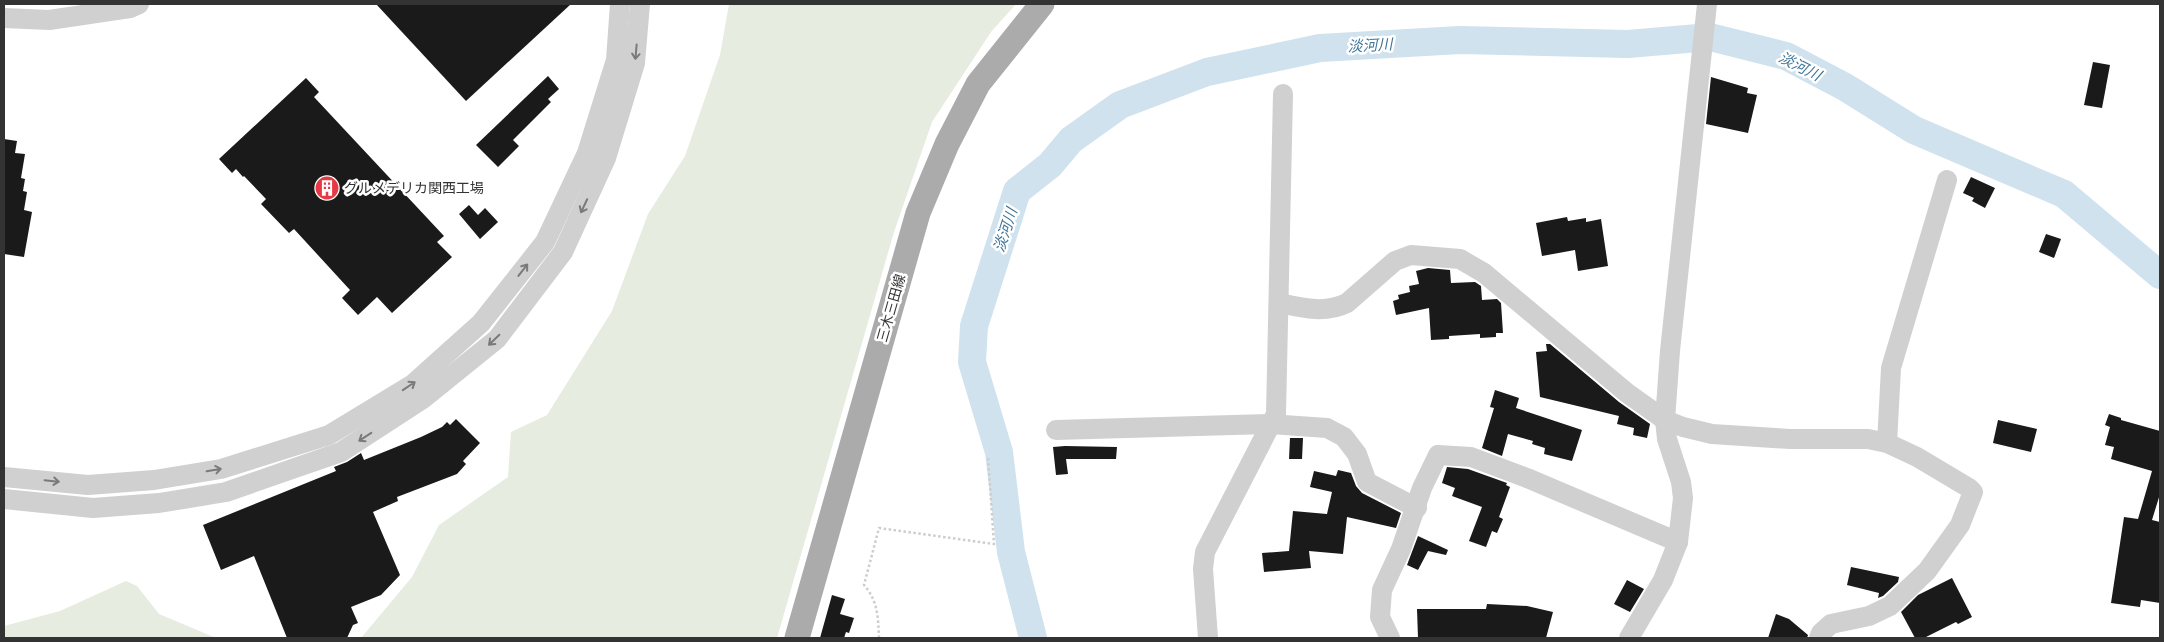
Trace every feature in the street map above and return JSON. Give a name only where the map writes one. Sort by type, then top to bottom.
[{"type":"main road","name":"三木三田線","points":[[797,638],[918,213],[947,144],[978,84],[1042,4]]},
{"type":"street","points":[[4,18],[49,20],[130,8],[139,4]]},
{"type":"street","points":[[4,477],[88,485],[154,480],[221,469],[329,435],[413,384],[481,323],[545,242],[587,153],[616,60],[620,4]]},
{"type":"street","points":[[4,499],[93,508],[159,503],[226,492],[341,452],[424,398],[497,339],[562,252],[606,158],[634,63],[640,4]]},
{"type":"street","points":[[1628,638],[1663,580],[1678,542],[1683,498],[1681,482],[1667,439],[1665,420],[1670,351],[1707,4]]},
{"type":"street","points":[[1208,638],[1203,569],[1205,552],[1269,424],[1276,414],[1283,94]]},
{"type":"street","points":[[1887,443],[1891,368],[1947,180]]},
{"type":"street","points":[[1279,303],[1311,310],[1340,307],[1395,261],[1411,255],[1460,259],[1484,273],[1627,393],[1665,420],[1712,434],[1790,439],[1868,439],[1887,443],[1917,456],[1973,492],[1960,525],[1927,571],[1909,589],[1890,606],[1870,616],[1831,624],[1820,633],[1819,638]]},
{"type":"street","points":[[1056,430],[1269,424],[1327,428],[1344,437],[1357,454],[1366,482],[1417,508]]},
{"type":"street","points":[[1390,638],[1380,617],[1382,590],[1417,508],[1422,488],[1438,455],[1471,457],[1527,478],[1678,542]]},
{"type":"path","points":[[880,638],[878,612],[872,595],[864,585],[879,528],[994,544],[988,457]]},
{"type":"shaded area","points":[[729,4],[1016,4],[991,32],[932,122],[894,232],[777,638],[361,638],[412,577],[439,525],[508,477],[511,432],[547,415],[612,311],[648,214],[685,156],[720,55]]},
{"type":"shaded area","points":[[126,581],[137,586],[159,614],[216,638],[4,638],[4,626],[60,611]]},
{"type":"building","points":[[376,4],[571,4],[466,101]]},
{"type":"building","points":[[2093,62],[2110,65],[2102,108],[2084,105]]},
{"type":"building","points":[[548,76],[559,89],[548,99],[551,102],[513,140],[519,146],[498,167],[476,145]]},
{"type":"building","points":[[1711,77],[1748,88],[1747,93],[1757,95],[1748,133],[1706,124]]},
{"type":"building","name":"グルメデリカ関西工場","points":[[306,78],[319,92],[314,97],[444,236],[437,242],[452,257],[392,313],[377,297],[358,315],[342,298],[350,290],[294,229],[289,233],[261,204],[266,199],[244,176],[236,169],[232,173],[219,159]]},
{"type":"building","points":[[4,139],[17,141],[15,153],[25,154],[21,178],[25,179],[23,191],[27,192],[24,210],[32,212],[24,257],[4,254]]},
{"type":"building","points":[[1971,177],[1995,188],[1985,208],[1972,201],[1974,198],[1963,193]]},
{"type":"building","points":[[469,205],[478,215],[485,208],[498,222],[480,239],[459,214]]},
{"type":"building","points":[[1567,217],[1568,221],[1586,218],[1586,222],[1601,219],[1608,266],[1578,271],[1575,250],[1542,256],[1536,223]]},
{"type":"building","points":[[2046,234],[2061,239],[2054,258],[2039,252]]},
{"type":"building","points":[[1428,268],[1450,270],[1451,283],[1475,282],[1481,286],[1482,300],[1497,299],[1501,303],[1503,333],[1496,333],[1496,337],[1480,338],[1480,334],[1449,336],[1449,339],[1431,340],[1429,308],[1396,315],[1393,301],[1399,299],[1398,295],[1410,292],[1409,286],[1419,284],[1416,271]]},
{"type":"building","points":[[1546,344],[1550,344],[1619,402],[1650,424],[1647,438],[1633,435],[1634,428],[1617,424],[1619,416],[1540,397],[1536,352],[1547,351]]},
{"type":"building","points":[[1495,390],[1519,398],[1516,408],[1582,430],[1572,461],[1544,454],[1545,448],[1532,444],[1533,441],[1508,434],[1502,456],[1482,448],[1494,408],[1490,407]]},
{"type":"building","points":[[2109,414],[2121,418],[2121,420],[2160,431],[2160,494],[2152,520],[2160,522],[2160,603],[2141,600],[2140,607],[2111,603],[2124,517],[2138,519],[2152,471],[2111,459],[2114,447],[2105,445],[2110,427],[2105,425]]},
{"type":"building","points":[[456,419],[480,443],[463,461],[466,464],[457,474],[397,497],[398,501],[373,512],[400,575],[381,595],[351,607],[358,623],[353,625],[347,638],[287,638],[254,556],[221,570],[203,525],[336,471],[334,467],[347,462],[361,453],[364,460],[421,437],[442,427],[447,422],[450,425]]},
{"type":"building","points":[[1998,420],[2037,429],[2031,452],[1993,443]]},
{"type":"building","points":[[1290,438],[1303,438],[1302,459],[1289,459]]},
{"type":"building","points":[[1053,447],[1117,447],[1116,459],[1066,459],[1068,474],[1056,475]]},
{"type":"building","points":[[1447,467],[1468,469],[1507,483],[1506,485],[1510,487],[1499,517],[1503,519],[1497,533],[1492,531],[1486,547],[1469,541],[1482,507],[1452,496],[1455,488],[1442,483]]},
{"type":"building","points":[[1338,470],[1351,473],[1356,486],[1362,493],[1401,513],[1396,528],[1347,517],[1343,554],[1309,551],[1311,568],[1264,572],[1262,553],[1289,551],[1293,511],[1327,514],[1332,492],[1310,487],[1314,471],[1336,476]]},
{"type":"building","points":[[1418,536],[1448,550],[1446,555],[1428,551],[1418,570],[1407,565]]},
{"type":"building","points":[[1851,567],[1899,577],[1898,582],[1883,596],[1878,598],[1879,593],[1847,585]]},
{"type":"building","points":[[1952,578],[1972,617],[1958,624],[1956,622],[1924,638],[1915,638],[1901,612],[1918,595]]},
{"type":"building","points":[[1627,580],[1644,589],[1630,612],[1614,604]]},
{"type":"building","points":[[832,595],[845,599],[840,614],[854,618],[849,633],[846,632],[844,638],[820,638]]},
{"type":"building","points":[[1487,604],[1527,606],[1553,612],[1546,638],[1418,638],[1417,609],[1486,609]]},
{"type":"building","points":[[1776,614],[1789,619],[1808,635],[1807,638],[1768,638]]},
{"type":"waterway","name":"淡河川","points":[[1033,638],[1011,552],[999,452],[972,362],[974,326],[1017,191],[1050,165],[1071,140],[1120,105],[1207,72],[1320,48],[1460,40],[1628,44],[1710,37],[1786,56],[1845,87],[1914,130],[2064,194],[2160,275]]},
{"type":"place","name":"グルメデリカ関西工場","points":[[327,188]]}]
